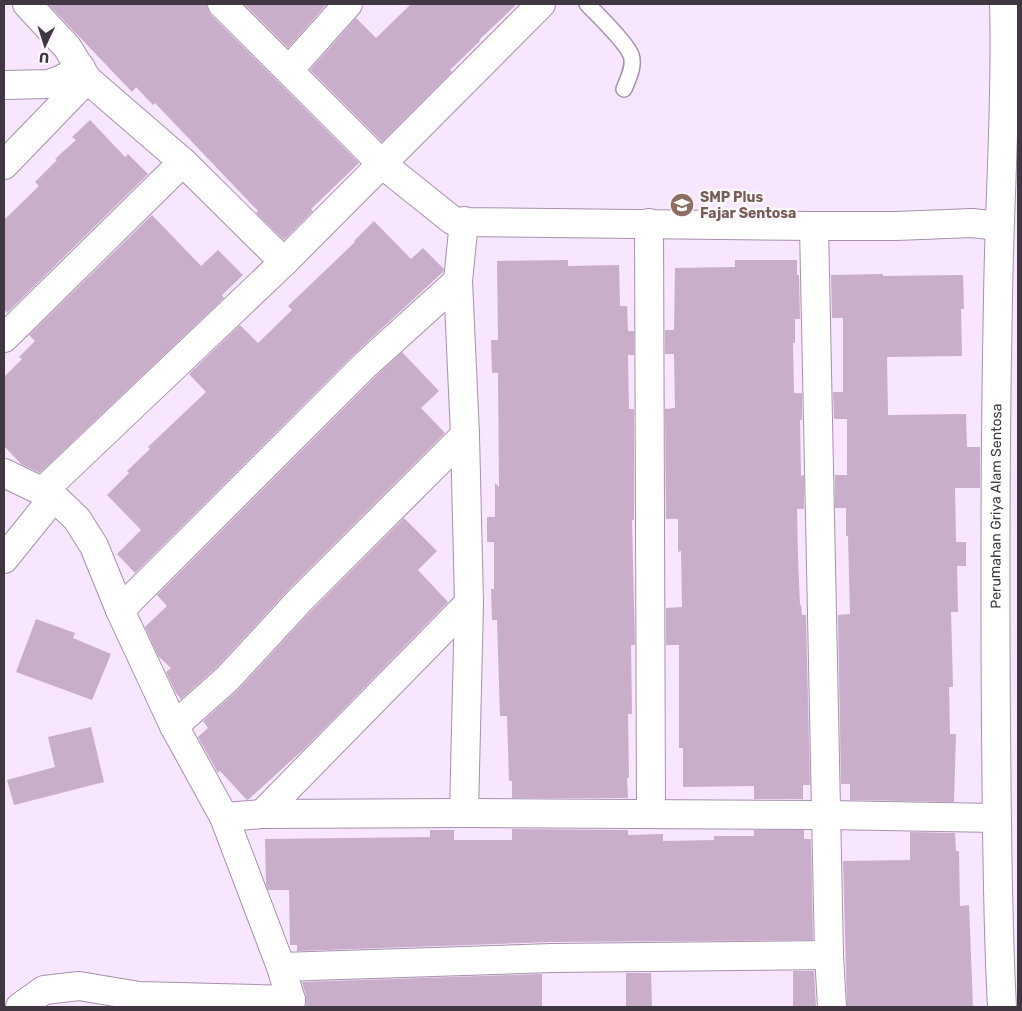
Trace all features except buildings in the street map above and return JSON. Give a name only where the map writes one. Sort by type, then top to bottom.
[{"type":"street","points":[[27,4],[67,47],[84,73],[183,162],[284,262]]},
{"type":"street","points":[[222,4],[382,164],[452,220],[814,226],[972,223],[999,226]]},
{"type":"street","points":[[289,70],[348,4]]},
{"type":"street","points":[[4,559],[48,494],[284,262],[541,4]]},
{"type":"street","name":"Perumahan Griya Alam Sentosa","points":[[1004,4],[1003,146],[999,226],[994,552],[997,818],[1007,997]]},
{"type":"street","points":[[4,85],[49,84],[84,73]]},
{"type":"street","points":[[4,165],[84,73]]},
{"type":"street","points":[[4,338],[183,162]]},
{"type":"street","points":[[464,221],[458,281],[470,603],[464,813]]},
{"type":"street","points":[[649,223],[652,814]]},
{"type":"street","points":[[814,226],[829,955],[832,1007]]},
{"type":"street","points":[[120,610],[365,365],[458,281]]},
{"type":"street","points":[[174,726],[227,679],[300,600],[465,434]]},
{"type":"street","points":[[4,473],[48,494],[77,519],[94,546],[120,610],[174,726],[224,817],[254,891],[281,967],[291,1004],[138,996],[79,986],[44,990],[20,1007]]},
{"type":"street","points":[[262,814],[470,603]]},
{"type":"street","points":[[224,817],[262,814],[464,813],[997,818]]},
{"type":"street","points":[[281,967],[552,958],[829,955]]},
{"type":"lane","points":[[587,4],[610,27],[631,55],[630,76],[624,89]]},
{"type":"place","name":"SMP Plus Fajar Sentosa","points":[[682,205]]}]
